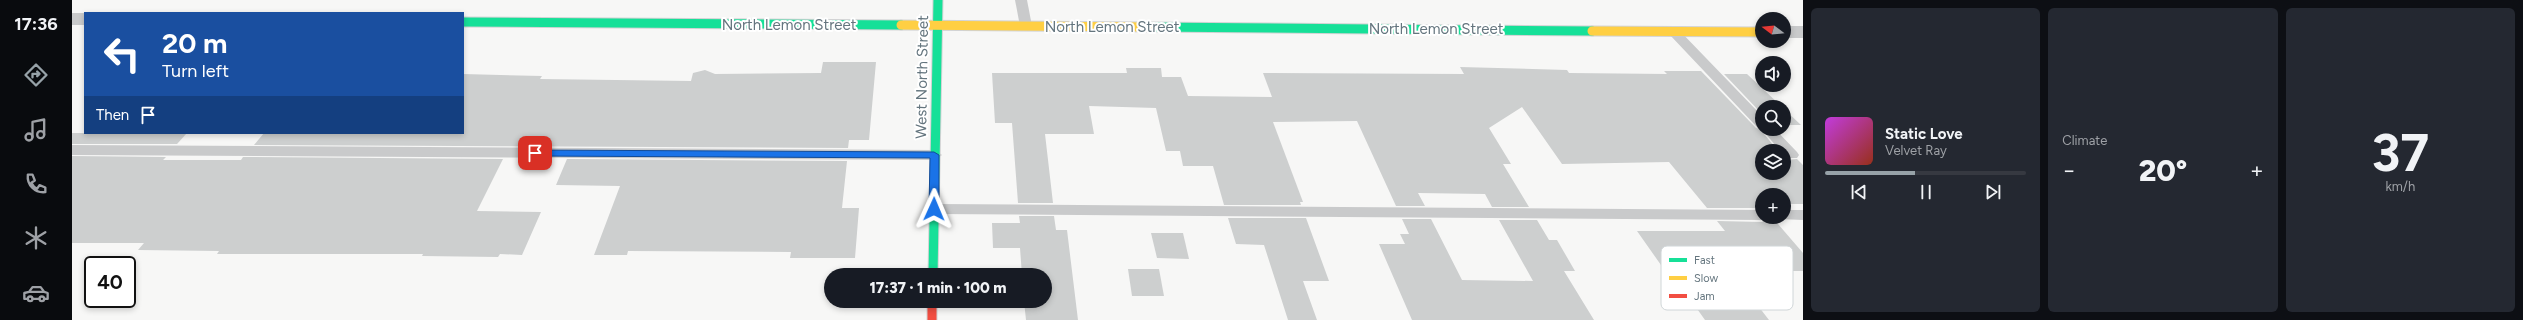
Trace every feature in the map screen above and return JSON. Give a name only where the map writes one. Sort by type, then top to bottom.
[{"type":"street","name":"West North Street","points":[[933,268],[938,0]]},
{"type":"street","points":[[72,19],[84,19]]},
{"type":"street","name":"North Lemon Street","points":[[464,22],[1755,32]]},
{"type":"street","points":[[1791,32],[1803,32]]},
{"type":"street","points":[[932,308],[932,320]]},
{"type":"lane","points":[[1021,0],[1026,26]]},
{"type":"lane","points":[[1673,31],[1755,117]]},
{"type":"lane","points":[[1774,136],[1792,155]]},
{"type":"lane","points":[[72,150],[934,155]]},
{"type":"lane","points":[[934,209],[1755,215]]},
{"type":"lane","points":[[1791,215],[1803,215]]},
{"type":"building","points":[[823,62],[876,62],[869,140],[849,140],[848,148],[254,145],[263,134],[464,134],[464,74],[542,76],[540,79],[691,81],[693,73],[705,70],[715,74],[821,73]]},
{"type":"building","points":[[1460,67],[1567,70],[1569,73],[1667,74],[1664,71],[1701,71],[1755,127],[1755,136],[1766,136],[1772,144],[1755,144],[1755,180],[1791,180],[1791,160],[1797,159],[1803,165],[1803,204],[1791,204],[1791,188],[1755,188],[1755,208],[1707,208],[1669,162],[1562,164],[1522,107],[1489,128],[1511,164],[1503,164],[1529,207],[1492,207],[1485,194],[1418,193],[1425,206],[1396,206],[1357,121],[1273,122],[1303,202],[1300,202],[1301,205],[1224,205],[1213,166],[1183,166],[1180,151],[1166,151],[1156,108],[1089,106],[1094,134],[1045,134],[1053,203],[1018,203],[1012,123],[995,123],[992,73],[1127,73],[1126,68],[1161,68],[1162,77],[1181,77],[1188,96],[1272,97],[1263,73],[1464,74]]},
{"type":"building","points":[[1724,74],[1747,74],[1755,82],[1755,92],[1766,92],[1775,100],[1755,100],[1755,107]]},
{"type":"building","points":[[1791,116],[1801,125],[1791,125]]},
{"type":"building","points":[[72,133],[186,134],[177,144],[72,144]]},
{"type":"building","points":[[72,156],[166,157],[163,160],[241,160],[243,157],[503,159],[477,211],[541,212],[522,255],[500,254],[498,257],[422,256],[423,254],[217,254],[219,251],[138,250],[144,243],[72,243]]},
{"type":"building","points":[[567,159],[847,161],[842,208],[859,208],[855,258],[790,258],[791,252],[628,251],[627,255],[594,255],[620,186],[556,185]]},
{"type":"building","points":[[1019,216],[1054,216],[1056,230],[1067,230],[1078,320],[1026,320],[1025,308],[1052,308],[1052,268],[1021,268],[1020,248],[993,248],[992,223],[1020,223]]},
{"type":"building","points":[[1228,218],[1306,218],[1329,281],[1303,281],[1317,320],[1288,320],[1264,245],[1236,244]]},
{"type":"building","points":[[1402,219],[1431,219],[1462,280],[1533,281],[1499,220],[1537,220],[1549,240],[1557,240],[1575,271],[1564,271],[1594,320],[1412,320],[1379,244],[1405,244],[1400,234],[1409,234]]},
{"type":"building","points":[[1717,221],[1778,224],[1803,253],[1803,271],[1793,271],[1793,246],[1661,246],[1661,265],[1637,231],[1725,231]]},
{"type":"building","points":[[1151,233],[1183,233],[1189,259],[1157,258]]},
{"type":"building","points":[[1128,269],[1159,269],[1164,296],[1132,296]]},
{"type":"building","points":[[1698,310],[1761,310],[1769,320],[1705,320]]},
{"type":"traffic: fast","points":[[933,268],[938,0]]},
{"type":"traffic: fast","points":[[464,22],[901,25]]},
{"type":"traffic: fast","points":[[1150,27],[1592,31]]},
{"type":"traffic: slow","points":[[901,25],[1150,27]]},
{"type":"traffic: slow","points":[[1592,31],[1755,32]]},
{"type":"traffic: jam","points":[[932,308],[932,320]]},
{"type":"route","points":[[535,153],[934,155],[934,209]]}]
